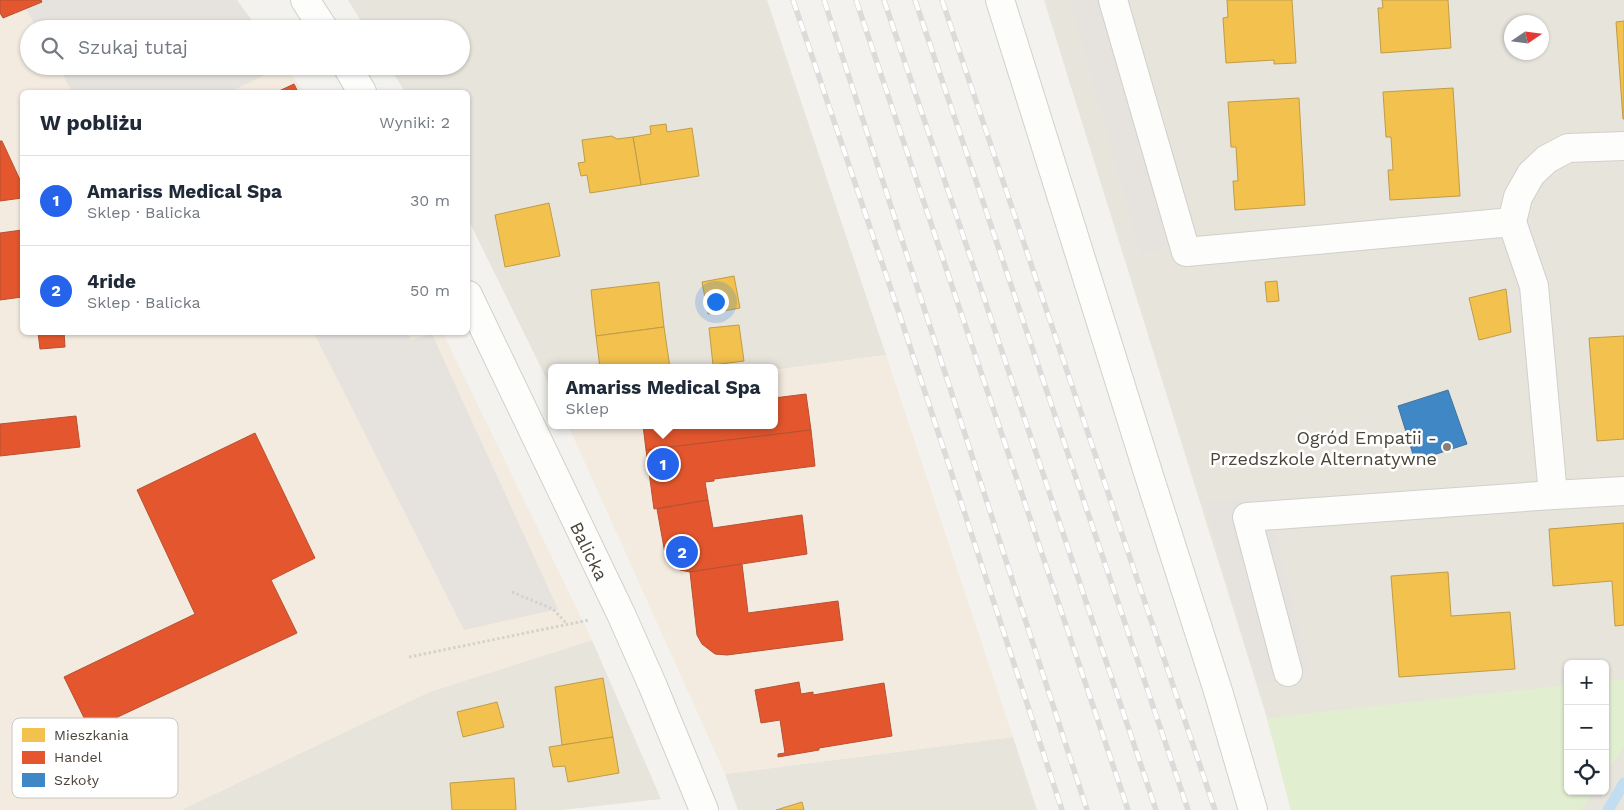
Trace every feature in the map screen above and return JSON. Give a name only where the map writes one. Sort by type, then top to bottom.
[{"type":"street","points":[[305,0],[318,20]]},
{"type":"street","points":[[1000,0],[1218,691],[1253,810]]},
{"type":"street","points":[[1113,0],[1186,252],[1512,222]]},
{"type":"street","points":[[352,75],[361,90]]},
{"type":"street","points":[[1553,495],[1534,286],[1512,222],[1518,197],[1531,174],[1547,159],[1568,148],[1624,146]]},
{"type":"street","name":"Balicka","points":[[470,299],[620,614],[652,684],[704,810]]},
{"type":"street","points":[[1288,672],[1247,517],[1624,491]]},
{"type":"path","points":[[512,592],[553,609],[568,624]]},
{"type":"path","points":[[409,657],[590,620]]},
{"type":"shaded area","points":[[0,0],[237,0],[251,20],[20,20],[20,75],[292,75],[303,90],[20,90],[20,335],[444,335],[592,640],[429,692],[181,810],[0,810]]},
{"type":"shaded area","points":[[41,0],[237,0],[251,20],[32,20],[26,9],[42,2]]},
{"type":"shaded area","points":[[348,0],[767,0],[886,355],[778,369],[778,364],[548,364],[548,382],[470,223],[470,90],[404,90],[395,75],[470,75],[470,20],[360,20]]},
{"type":"shaded area","points":[[1044,0],[1624,0],[1624,810],[1291,810],[1267,718]]},
{"type":"shaded area","points":[[1070,0],[1100,0],[1170,245],[1141,256]]},
{"type":"shaded area","points":[[63,75],[265,75],[234,90],[71,90]]},
{"type":"shaded area","points":[[315,335],[409,335],[411,340],[432,335],[558,609],[464,630]]},
{"type":"shaded area","points":[[886,355],[1013,737],[725,774],[570,429],[778,429],[778,369]]},
{"type":"shaded area","points":[[1267,495],[1311,678],[1257,684],[1204,501]]},
{"type":"shaded area","points":[[592,640],[661,799],[562,810],[181,810],[429,692]]},
{"type":"shaded area","points":[[1013,737],[1037,810],[738,810],[725,774]]},
{"type":"green space","points":[[1624,679],[1624,747],[1609,768],[1609,705],[1609,681]]},
{"type":"green space","points":[[1564,685],[1564,795],[1591,795],[1581,810],[1291,810],[1267,718]]},
{"type":"building: Mieszkania","points":[[1227,0],[1292,0],[1296,63],[1274,64],[1274,60],[1226,63],[1223,18],[1228,17]]},
{"type":"building: Mieszkania","points":[[1382,0],[1448,0],[1451,48],[1381,53],[1378,8],[1383,8]]},
{"type":"building: Mieszkania","points":[[1624,21],[1624,119],[1623,119],[1616,22]]},
{"type":"building: Mieszkania","points":[[1453,88],[1460,196],[1390,200],[1388,170],[1393,170],[1391,137],[1386,137],[1383,92]]},
{"type":"building: Mieszkania","points":[[1299,98],[1305,205],[1235,210],[1233,181],[1238,181],[1236,147],[1231,147],[1228,102]]},
{"type":"building: Mieszkania","points":[[666,124],[667,132],[692,128],[699,176],[641,185],[633,137],[651,134],[650,126]]},
{"type":"building: Mieszkania","points":[[612,136],[617,139],[633,137],[641,185],[590,193],[587,175],[581,176],[578,163],[585,162],[582,140]]},
{"type":"building: Mieszkania","points":[[549,203],[560,256],[505,267],[495,215]]},
{"type":"building: Mieszkania","points":[[734,276],[740,308],[708,314],[702,282]]},
{"type":"building: Mieszkania","points":[[1277,281],[1279,301],[1267,302],[1265,282]]},
{"type":"building: Mieszkania","points":[[659,282],[664,327],[596,336],[591,290]]},
{"type":"building: Mieszkania","points":[[1506,289],[1511,332],[1479,340],[1469,298]]},
{"type":"building: Mieszkania","points":[[739,325],[744,361],[713,364],[709,328]]},
{"type":"building: Mieszkania","points":[[664,327],[669,364],[600,364],[596,336]]},
{"type":"building: Mieszkania","points":[[1624,336],[1624,439],[1597,441],[1589,338]]},
{"type":"building: Mieszkania","points":[[1624,523],[1624,625],[1615,626],[1612,581],[1553,586],[1549,529]]},
{"type":"building: Mieszkania","points":[[1448,572],[1451,616],[1510,612],[1515,669],[1399,677],[1391,576]]},
{"type":"building: Mieszkania","points":[[603,678],[613,737],[562,745],[555,687]]},
{"type":"building: Mieszkania","points":[[497,702],[504,727],[463,737],[457,712]]},
{"type":"building: Mieszkania","points":[[613,737],[619,773],[568,782],[565,766],[553,767],[549,747]]},
{"type":"building: Mieszkania","points":[[514,778],[516,810],[452,810],[450,783]]},
{"type":"building: Mieszkania","points":[[802,802],[804,810],[776,810]]},
{"type":"building: Handel","points":[[0,0],[41,0],[42,2],[3,18],[0,13]]},
{"type":"building: Handel","points":[[294,84],[297,90],[281,90]]},
{"type":"building: Handel","points":[[0,141],[2,141],[20,180],[20,198],[0,201]]},
{"type":"building: Handel","points":[[20,230],[20,297],[0,300],[0,233]]},
{"type":"building: Handel","points":[[38,335],[64,335],[65,347],[40,349]]},
{"type":"building: Handel","points":[[806,394],[811,430],[646,450],[643,429],[778,429],[778,398]]},
{"type":"building: Handel","points":[[76,416],[80,447],[0,456],[0,424]]},
{"type":"building: Handel","points":[[811,430],[815,466],[714,479],[714,481],[705,482],[708,500],[654,509],[646,450]]},
{"type":"building: Handel","points":[[255,433],[315,558],[271,580],[297,633],[116,718],[84,718],[64,677],[195,614],[137,490]]},
{"type":"building: Handel","points":[[708,500],[713,528],[802,515],[807,554],[690,572],[680,570],[666,559],[657,509]]},
{"type":"building: Handel","points":[[742,564],[748,613],[838,601],[843,640],[727,655],[715,654],[702,644],[697,635],[690,572]]},
{"type":"building: Handel","points":[[799,682],[801,694],[813,692],[813,695],[884,683],[892,736],[778,757],[778,754],[785,753],[780,720],[761,723],[755,690]]},
{"type":"building: Szkoły","points":[[1448,390],[1467,444],[1415,461],[1398,406]]},
{"type":"waterway","points":[[1608,810],[1624,783]]},
{"type":"railway","points":[[793,0],[900,316],[1062,810]]},
{"type":"railway","points":[[824,0],[1087,810]]},
{"type":"railway","points":[[856,0],[1128,810]]},
{"type":"railway","points":[[884,0],[1156,810]]},
{"type":"railway","points":[[915,0],[1188,810]]},
{"type":"railway","points":[[942,0],[1215,810]]},
{"type":"place","name":"Ogród Empatii - Przedszkole Alternatywne","points":[[1447,447]]},
{"type":"place","name":"Amariss Medical Spa","points":[[663,464]]},
{"type":"place","name":"4ride","points":[[682,552]]}]
